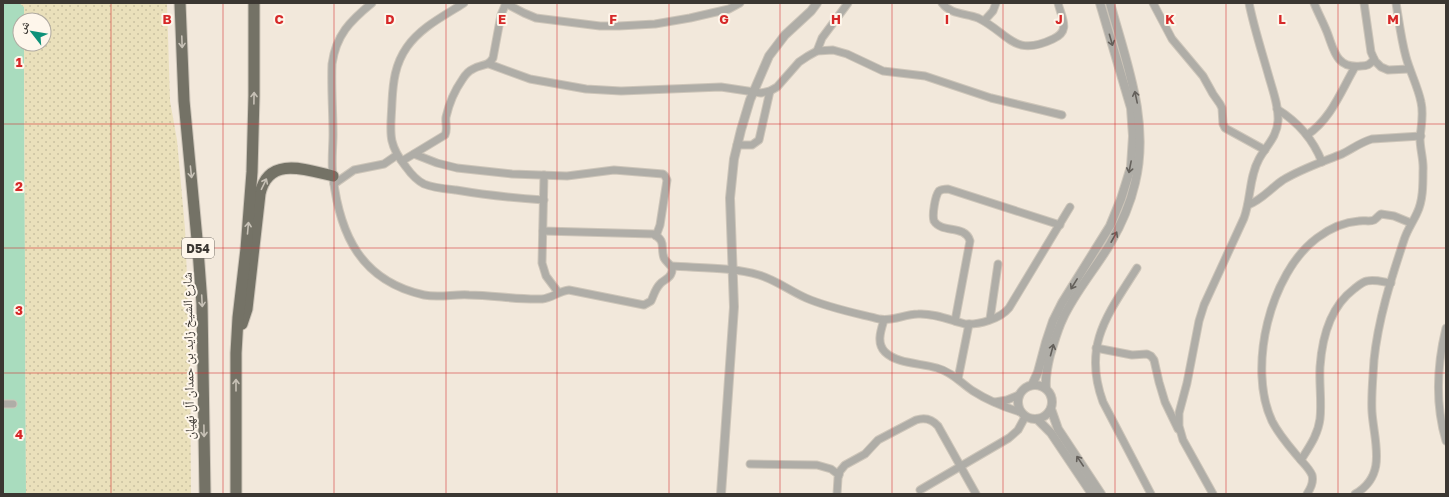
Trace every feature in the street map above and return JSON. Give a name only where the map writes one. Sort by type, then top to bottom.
[{"type":"highway","name":"شارع الشيخ زايد بن حمدان آل نهيان","points":[[180,3],[184,101],[202,304],[204,494]]},
{"type":"highway","points":[[249,3],[254,19]]},
{"type":"highway","points":[[236,494],[237,331],[252,172],[254,3]]},
{"type":"highway","points":[[254,19],[260,3]]},
{"type":"highway","points":[[237,331],[242,323],[247,309],[260,194],[266,180],[277,170],[291,167],[299,168],[333,180]]},
{"type":"street","points":[[372,3],[349,24],[338,41],[334,53],[332,70],[333,180],[344,227],[353,247],[361,259],[372,270],[396,285],[416,293],[435,296],[469,294],[542,300],[549,298],[558,292],[573,290],[641,305],[646,305],[651,301],[655,290],[670,276],[672,271],[671,266],[665,260],[662,243],[656,236],[648,233],[543,231]]},
{"type":"street","points":[[464,3],[424,29],[407,46],[399,60],[394,80],[390,127],[392,142],[399,158],[416,179],[432,186],[495,196],[544,200]]},
{"type":"street","points":[[333,180],[354,170],[384,164],[414,154],[445,135],[447,130],[447,114],[458,85],[471,70],[488,64],[494,55],[500,19],[506,3],[536,18],[600,26],[654,24],[729,9],[740,3]]},
{"type":"street","points":[[721,494],[733,313],[734,270],[730,211],[731,185],[737,145],[745,115],[767,61],[779,42],[811,11],[817,3]]},
{"type":"street","points":[[817,51],[822,38],[848,3]]},
{"type":"street","points":[[942,3],[953,12],[984,21],[1015,43],[1026,46],[1040,45],[1058,37],[1064,31],[1064,24],[1058,3]]},
{"type":"street","points":[[984,21],[993,11],[996,3]]},
{"type":"street","points":[[1032,385],[1038,372],[1053,321],[1110,226],[1122,199],[1131,167],[1133,136],[1131,108],[1100,3]]},
{"type":"street","points":[[1101,494],[1058,429],[1051,409],[1052,398],[1046,388],[1045,379],[1058,329],[1069,307],[1119,228],[1132,194],[1137,172],[1140,135],[1137,100],[1110,3]]},
{"type":"street","points":[[1153,3],[1172,39],[1203,76],[1222,108],[1223,124],[1225,128],[1265,150]]},
{"type":"street","points":[[1180,433],[1178,412],[1187,383],[1201,313],[1241,225],[1248,205],[1255,168],[1276,132],[1278,120],[1277,109],[1249,3]]},
{"type":"street","points":[[1314,3],[1337,56],[1344,64],[1355,67],[1368,65],[1374,59]]},
{"type":"street","points":[[1364,3],[1371,52],[1374,59],[1381,67],[1388,70],[1409,69]]},
{"type":"street","points":[[1355,494],[1367,484],[1373,475],[1377,462],[1377,449],[1372,411],[1373,376],[1378,335],[1404,238],[1418,212],[1421,202],[1423,165],[1420,136],[1422,116],[1421,103],[1402,43],[1396,3]]},
{"type":"street","points":[[488,64],[530,79],[586,89],[621,91],[722,87],[753,93],[761,93],[770,91],[780,84],[803,59],[817,51],[828,50],[839,51],[883,71],[925,76],[992,98],[1062,115]]},
{"type":"street","points":[[1307,135],[1326,118],[1355,67]]},
{"type":"street","points":[[737,145],[752,145],[759,140],[770,91]]},
{"type":"street","points":[[1277,109],[1291,118],[1307,135],[1316,148],[1322,162]]},
{"type":"street","points":[[1248,205],[1259,199],[1285,179],[1372,139],[1420,136]]},
{"type":"street","points":[[414,154],[437,163],[457,168],[498,173],[572,175],[614,170],[664,175],[666,180],[660,225],[656,236]]},
{"type":"street","points":[[544,175],[542,259],[544,272],[548,281],[558,292]]},
{"type":"street","points":[[955,321],[970,241],[965,233],[941,227],[934,221],[933,214],[939,191],[948,189],[1060,225]]},
{"type":"street","points":[[671,266],[734,270],[758,275],[770,279],[822,304],[884,320],[893,320],[910,314],[919,314],[969,324],[1000,316],[1009,308],[1070,207]]},
{"type":"street","points":[[1307,494],[1312,484],[1312,476],[1309,469],[1280,435],[1272,421],[1266,405],[1262,384],[1261,363],[1264,341],[1272,308],[1281,286],[1301,253],[1317,238],[1332,229],[1349,222],[1373,220],[1380,214],[1394,216],[1411,223]]},
{"type":"street","points":[[990,319],[998,264]]},
{"type":"street","points":[[1137,268],[1106,318],[1096,348],[1096,372],[1101,396],[1151,494]]},
{"type":"street","points":[[1300,460],[1314,438],[1319,426],[1321,413],[1321,357],[1327,329],[1334,313],[1346,295],[1362,283],[1374,280],[1391,283]]},
{"type":"street","points":[[884,320],[880,338],[881,346],[885,352],[901,360],[938,368],[958,379],[977,394],[1032,419],[1038,419],[1046,415],[1051,409]]},
{"type":"street","points":[[958,379],[969,324]]},
{"type":"street","points":[[1446,328],[1440,363],[1438,388],[1440,414],[1446,441]]},
{"type":"street","points":[[1096,348],[1132,355],[1147,354],[1151,356],[1154,360],[1165,402],[1190,453],[1213,494]]},
{"type":"street","points":[[920,490],[1009,438],[1018,430],[1023,414],[1017,404],[1019,395],[1025,387],[1032,385],[1039,385],[1046,388]]},
{"type":"street","points":[[994,402],[1007,400],[1019,395]]},
{"type":"street","points":[[3,404],[13,404]]},
{"type":"street","points":[[837,494],[839,475],[845,465],[865,454],[878,440],[916,420],[923,418],[938,426],[976,494]]},
{"type":"street","points":[[1038,419],[1052,433],[1092,494]]},
{"type":"street","points":[[750,464],[817,465],[831,469],[839,475]]},
{"type":"street","points":[[236,471],[239,494]]},
{"type":"green space","points":[[3,3],[24,3],[24,12],[12,12],[12,52],[24,52],[26,494],[3,494]]},
{"type":"sand","points":[[19,3],[167,3],[170,101],[177,140],[185,229],[190,350],[191,494],[26,494],[24,52],[52,52],[52,12],[24,12],[24,7]]}]
